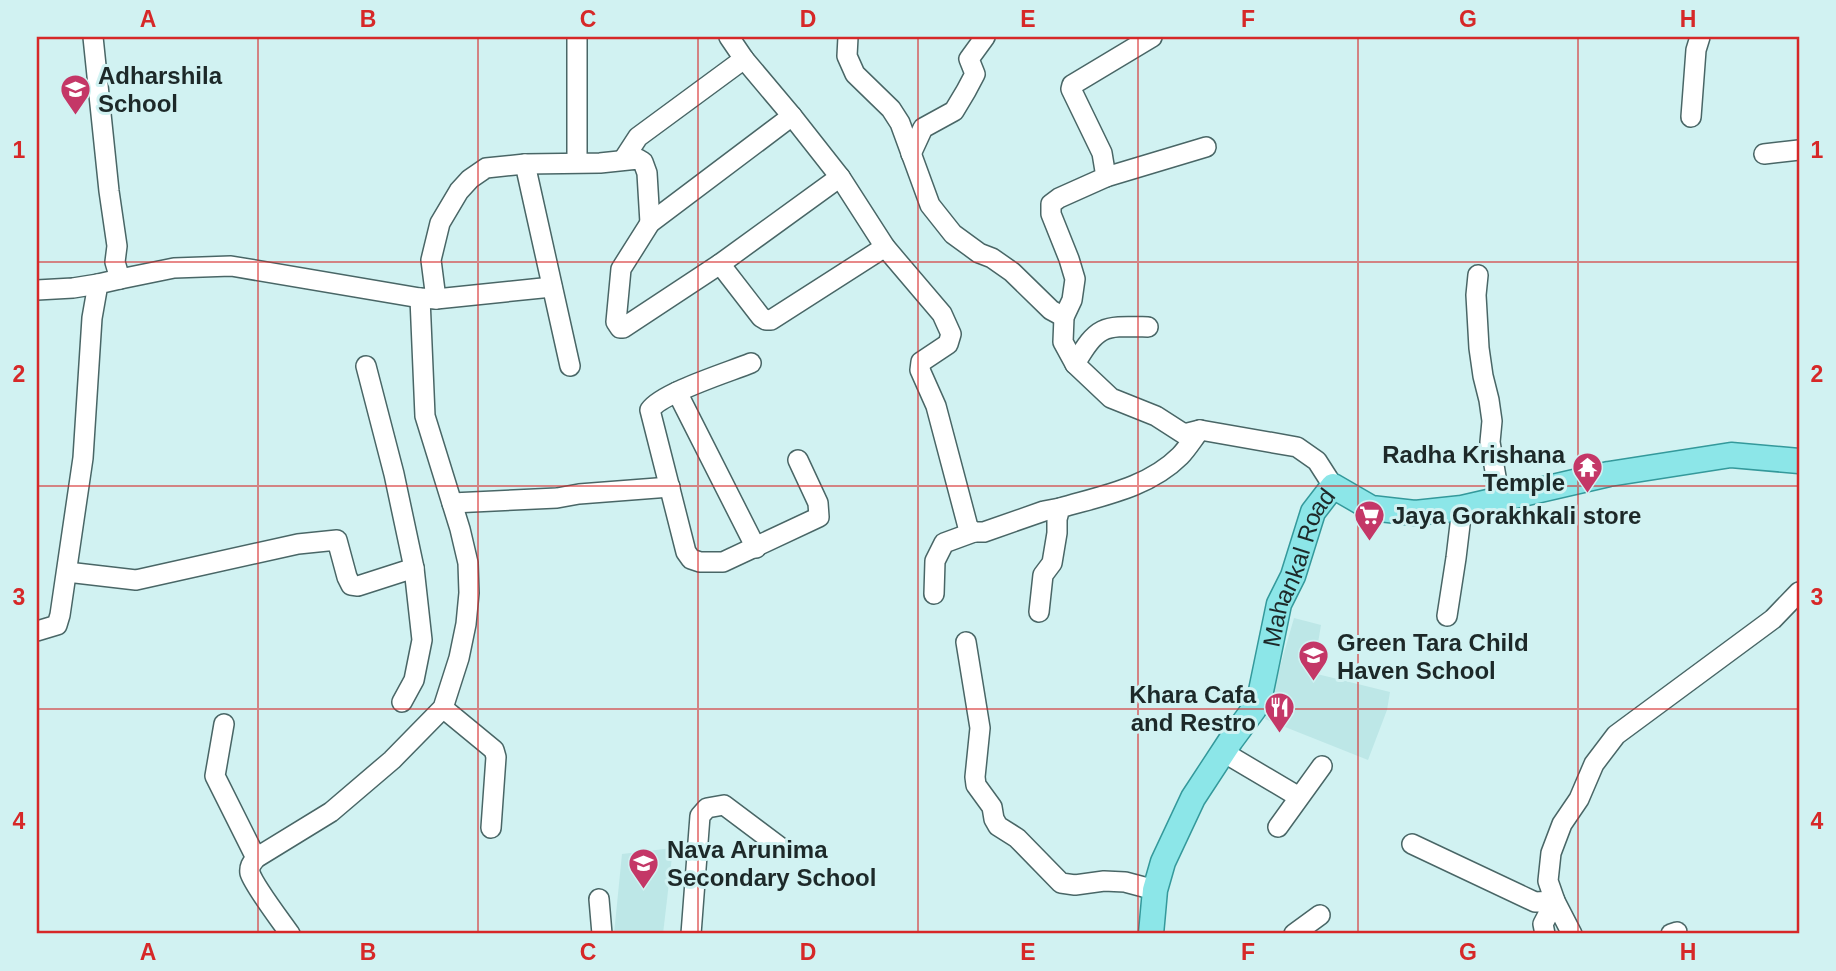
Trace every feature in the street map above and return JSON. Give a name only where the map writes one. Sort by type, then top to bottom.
[{"type":"main road","name":"Mahankal Road","points":[[1151,934],[1155,890],[1163,862],[1193,798],[1254,709],[1261,691],[1279,604],[1293,576],[1313,512],[1333,486],[1371,508],[1415,513],[1462,508],[1609,474],[1731,455],[1799,461]]},
{"type":"street","points":[[93,37],[117,246],[115,262],[120,279]]},
{"type":"street","points":[[577,37],[577,162]]},
{"type":"street","points":[[729,37],[840,177],[885,247],[942,314],[951,334],[948,344],[921,362],[920,370],[936,406],[968,527],[974,532]]},
{"type":"street","points":[[848,37],[847,56],[855,74],[891,109],[900,123],[930,205],[953,234],[1012,272],[1051,310],[1064,317]]},
{"type":"street","points":[[911,154],[923,128],[954,111],[967,91],[975,74],[969,59],[985,37]]},
{"type":"street","points":[[1106,177],[1102,153],[1071,89],[1072,85],[1152,37]]},
{"type":"street","points":[[1691,117],[1696,50],[1700,37]]},
{"type":"street","points":[[622,160],[638,137],[744,59]]},
{"type":"street","points":[[792,116],[649,223],[621,268],[616,322],[620,328],[624,328],[720,264],[840,177]]},
{"type":"street","points":[[1206,147],[1106,177],[1051,204],[1051,214],[1075,279],[1072,300],[1064,317],[1063,342],[1075,364],[1111,398],[1156,416],[1184,434],[1200,430],[1297,447],[1317,461],[1333,486]]},
{"type":"street","points":[[1764,154],[1799,150]]},
{"type":"street","points":[[290,934],[257,885],[250,872],[251,865],[256,858],[331,812],[392,760],[443,708],[459,658],[469,593],[468,563],[425,416],[431,260],[440,223],[458,191],[486,167],[638,159],[643,162],[647,173],[649,223]]},
{"type":"street","points":[[525,164],[570,366]]},
{"type":"street","points":[[720,264],[761,317],[771,320],[885,247]]},
{"type":"street","points":[[37,290],[98,284],[174,268],[231,266],[428,299],[551,288]]},
{"type":"street","points":[[1478,275],[1476,295],[1479,348],[1492,421],[1490,442],[1500,500]]},
{"type":"street","points":[[37,631],[57,625],[67,572],[83,458],[92,318],[98,284]]},
{"type":"street","points":[[1075,364],[1087,343],[1100,330],[1122,326],[1148,327]]},
{"type":"street","points":[[751,363],[677,392],[654,403],[650,410],[686,552],[691,559],[700,562],[723,562],[819,517],[818,503],[798,460]]},
{"type":"street","points":[[366,366],[394,474],[414,568],[422,640],[414,680],[402,702]]},
{"type":"street","points":[[677,392],[756,548]]},
{"type":"street","points":[[934,594],[935,561],[944,543],[1132,487],[1167,468],[1182,455],[1200,430]]},
{"type":"street","points":[[452,503],[557,498],[670,487]]},
{"type":"street","points":[[1039,611],[1043,575],[1052,563],[1060,508]]},
{"type":"street","points":[[1447,616],[1462,508]]},
{"type":"street","points":[[67,572],[136,580],[298,544],[337,540],[351,585],[358,586],[414,568]]},
{"type":"street","points":[[1572,934],[1548,881],[1551,853],[1562,824],[1579,799],[1594,764],[1616,735],[1773,619],[1799,592]]},
{"type":"street","points":[[966,642],[980,728],[976,785],[992,807],[998,825],[1017,838],[1061,883],[1075,885],[1104,881],[1125,882],[1155,890]]},
{"type":"street","points":[[443,708],[494,750],[496,757],[491,828]]},
{"type":"street","points":[[224,724],[215,776],[256,858]]},
{"type":"street","points":[[1223,752],[1299,797]]},
{"type":"street","points":[[1278,827],[1322,766]]},
{"type":"street","points":[[691,934],[700,816],[707,808],[724,805],[780,847]]},
{"type":"street","points":[[1412,844],[1535,902],[1555,901]]},
{"type":"street","points":[[599,900],[602,934]]},
{"type":"street","points":[[1545,934],[1543,924],[1555,901]]},
{"type":"street","points":[[1294,934],[1320,915]]},
{"type":"shaded area","name":"Green Tara Child Haven School","points":[[1294,618],[1321,625],[1313,673],[1390,692],[1387,710],[1368,760],[1265,719]]},
{"type":"shaded area","name":"Nava Arunima Secondary School","points":[[673,848],[663,934],[614,934],[622,854]]},
{"type":"place","name":"Adharshila School","points":[[75,116]]},
{"type":"place","name":"Radha Krishana Temple","points":[[1588,495]]},
{"type":"place","name":"Jaya Gorakhkali store","points":[[1369,542]]},
{"type":"place","name":"Green Tara Child Haven School","points":[[1314,683]]},
{"type":"place","name":"Khara Cafa and Restro","points":[[1279,735]]},
{"type":"place","name":"Nava Arunima Secondary School","points":[[644,890]]}]
